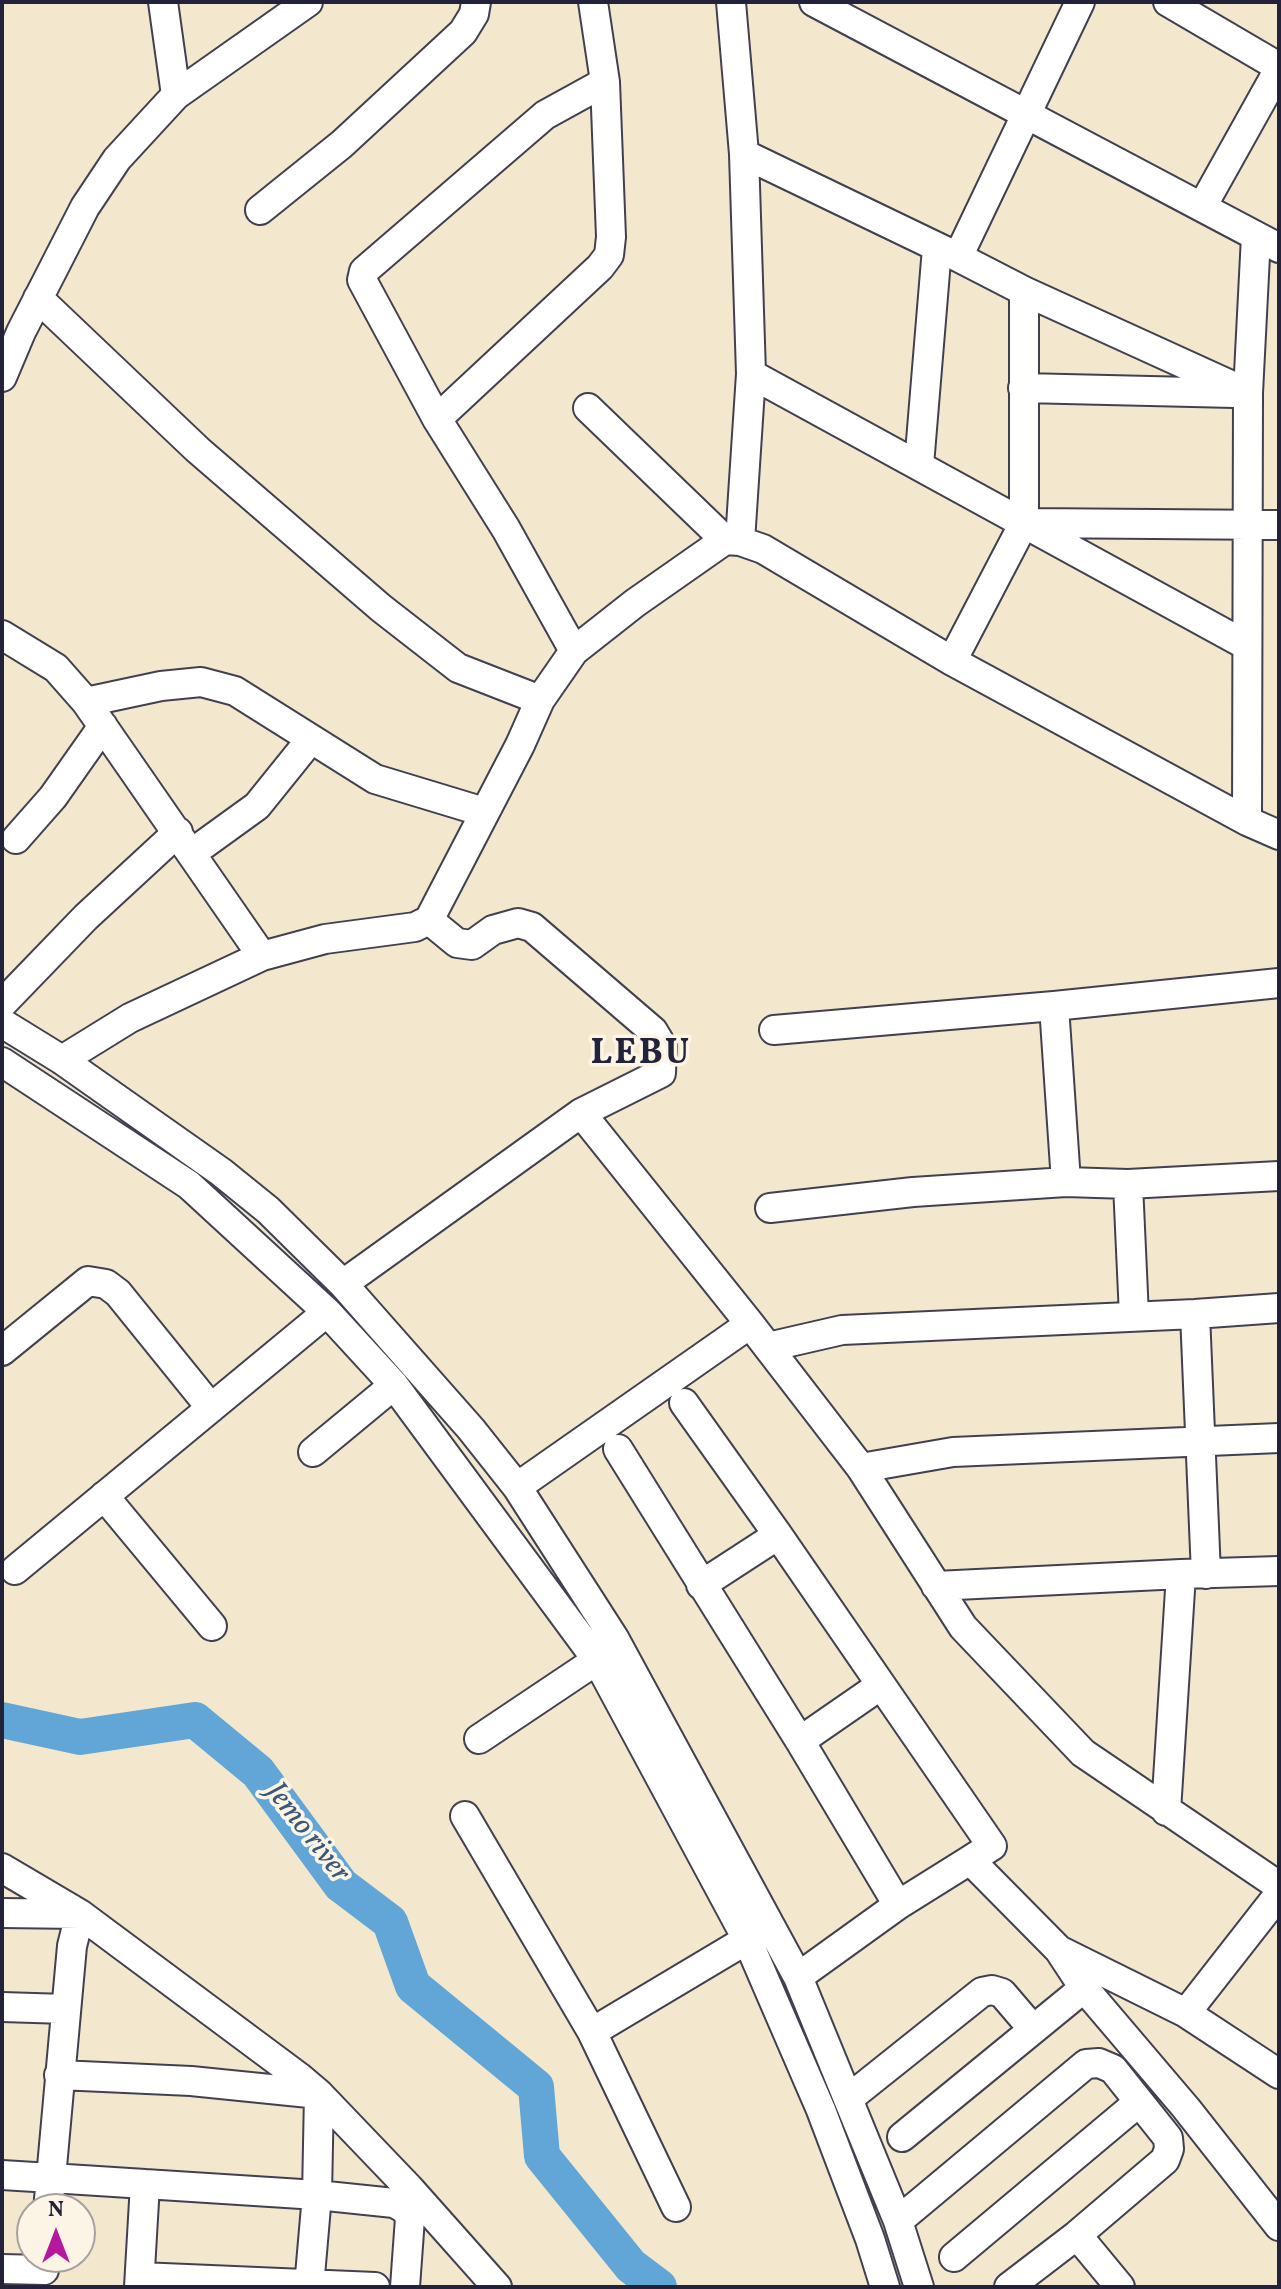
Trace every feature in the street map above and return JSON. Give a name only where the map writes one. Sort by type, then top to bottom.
[{"type":"street","points":[[163,2],[176,95]]},
{"type":"street","points":[[3,372],[85,207],[117,159],[176,95],[308,2]]},
{"type":"street","points":[[260,210],[342,144],[419,75],[463,32],[474,14],[476,2]]},
{"type":"street","points":[[437,419],[600,267],[609,255],[611,237],[605,82],[593,2]]},
{"type":"street","points":[[731,2],[744,154],[751,374],[732,540]]},
{"type":"street","points":[[814,2],[1267,242],[1248,393],[1247,821]]},
{"type":"street","points":[[919,465],[948,252],[1027,116],[1080,2]]},
{"type":"street","points":[[1168,2],[1279,68],[1202,207]]},
{"type":"street","points":[[574,651],[506,529],[437,419],[364,289],[362,280],[364,271],[545,115],[605,82]]},
{"type":"street","points":[[744,154],[1024,291],[1248,393]]},
{"type":"street","points":[[952,661],[1024,523],[1024,291]]},
{"type":"street","points":[[38,298],[198,450],[381,608],[458,668],[540,700]]},
{"type":"street","points":[[751,374],[1246,645]]},
{"type":"street","points":[[1023,388],[1248,393]]},
{"type":"street","points":[[588,408],[732,540],[763,549],[952,661],[1247,821],[1279,835]]},
{"type":"street","points":[[1024,523],[1279,525]]},
{"type":"street","points":[[62,1060],[130,1018],[262,956],[325,939],[415,927],[429,920],[520,745],[540,700],[574,651],[635,603],[732,540]]},
{"type":"street","points":[[2,635],[56,668],[86,702],[262,956]]},
{"type":"street","points":[[86,702],[161,686],[201,682],[235,691],[375,779],[484,812]]},
{"type":"street","points":[[16,839],[53,797],[103,726]]},
{"type":"street","points":[[2,1004],[86,917],[185,842],[257,806],[311,739]]},
{"type":"street","points":[[343,1284],[581,1113],[661,1073],[662,1046],[653,1031],[532,927],[518,923],[493,930],[472,945],[457,943],[429,920]]},
{"type":"street","points":[[774,1030],[1279,983]]},
{"type":"street","points":[[1054,1006],[1066,1182]]},
{"type":"street","points":[[2,1023],[62,1060],[221,1172],[268,1210],[343,1284],[471,1429],[517,1487],[614,1638],[759,1932],[885,2287]]},
{"type":"street","points":[[2,1062],[189,1185],[327,1312],[394,1385],[597,1660],[759,1932],[798,1977],[898,2221],[919,2287]]},
{"type":"street","points":[[581,1113],[861,1468],[963,1627],[1083,1753],[1279,1886]]},
{"type":"street","points":[[770,1208],[913,1192],[1066,1182],[1128,1184],[1279,1176]]},
{"type":"street","points":[[1128,1184],[1134,1316]]},
{"type":"street","points":[[2,1351],[88,1281],[106,1284],[118,1293],[211,1408]]},
{"type":"street","points":[[768,1347],[842,1330],[1279,1308]]},
{"type":"street","points":[[15,1570],[327,1312]]},
{"type":"street","points":[[1166,1811],[1194,1574],[1201,1440],[1195,1314]]},
{"type":"street","points":[[517,1487],[750,1324]]},
{"type":"street","points":[[313,1452],[394,1385]]},
{"type":"street","points":[[684,1403],[992,1846],[898,1905],[798,1977]]},
{"type":"street","points":[[861,1468],[953,1452],[1279,1438]]},
{"type":"street","points":[[618,1449],[898,1905]]},
{"type":"street","points":[[104,1496],[212,1626]]},
{"type":"street","points":[[701,1585],[778,1535]]},
{"type":"street","points":[[936,1586],[1279,1571]]},
{"type":"street","points":[[479,1739],[597,1660]]},
{"type":"street","points":[[800,1741],[881,1685]]},
{"type":"street","points":[[465,1816],[592,2032],[676,2207]]},
{"type":"street","points":[[970,1860],[1059,1950],[1084,1988],[1186,2108],[1279,2226]]},
{"type":"street","points":[[2,1868],[80,1914],[319,2094],[407,2199],[497,2287]]},
{"type":"street","points":[[1186,2013],[1279,1894]]},
{"type":"street","points":[[2,1913],[80,1914]]},
{"type":"street","points":[[50,2193],[72,1946],[80,1914]]},
{"type":"street","points":[[592,2032],[759,1932]]},
{"type":"street","points":[[1059,1950],[1186,2013],[1279,2074]]},
{"type":"street","points":[[902,2137],[1084,1988]]},
{"type":"street","points":[[848,2099],[982,1992],[992,1990],[1002,1993],[1032,2028]]},
{"type":"street","points":[[2,2007],[66,2009]]},
{"type":"street","points":[[898,2221],[1086,2064],[1099,2063],[1113,2069],[1168,2138],[1169,2149],[1165,2160],[1077,2235],[1009,2287]]},
{"type":"street","points":[[59,2075],[191,2081],[319,2094]]},
{"type":"street","points":[[309,2286],[317,2195],[319,2094]]},
{"type":"street","points":[[954,2257],[1139,2102]]},
{"type":"street","points":[[2,2175],[317,2195],[394,2203],[407,2199]]},
{"type":"street","points":[[145,2184],[140,2282],[375,2287]]},
{"type":"street","points":[[405,2287],[410,2218],[407,2199]]},
{"type":"street","points":[[1077,2235],[1120,2287]]},
{"type":"waterway","name":"Jemo river","points":[[2,1720],[80,1737],[195,1720],[258,1772],[341,1885],[390,1922],[413,1986],[536,2087],[542,2156],[631,2266],[659,2287]]},
{"type":"district","name":"LEBU","points":[[641,1056]]}]
